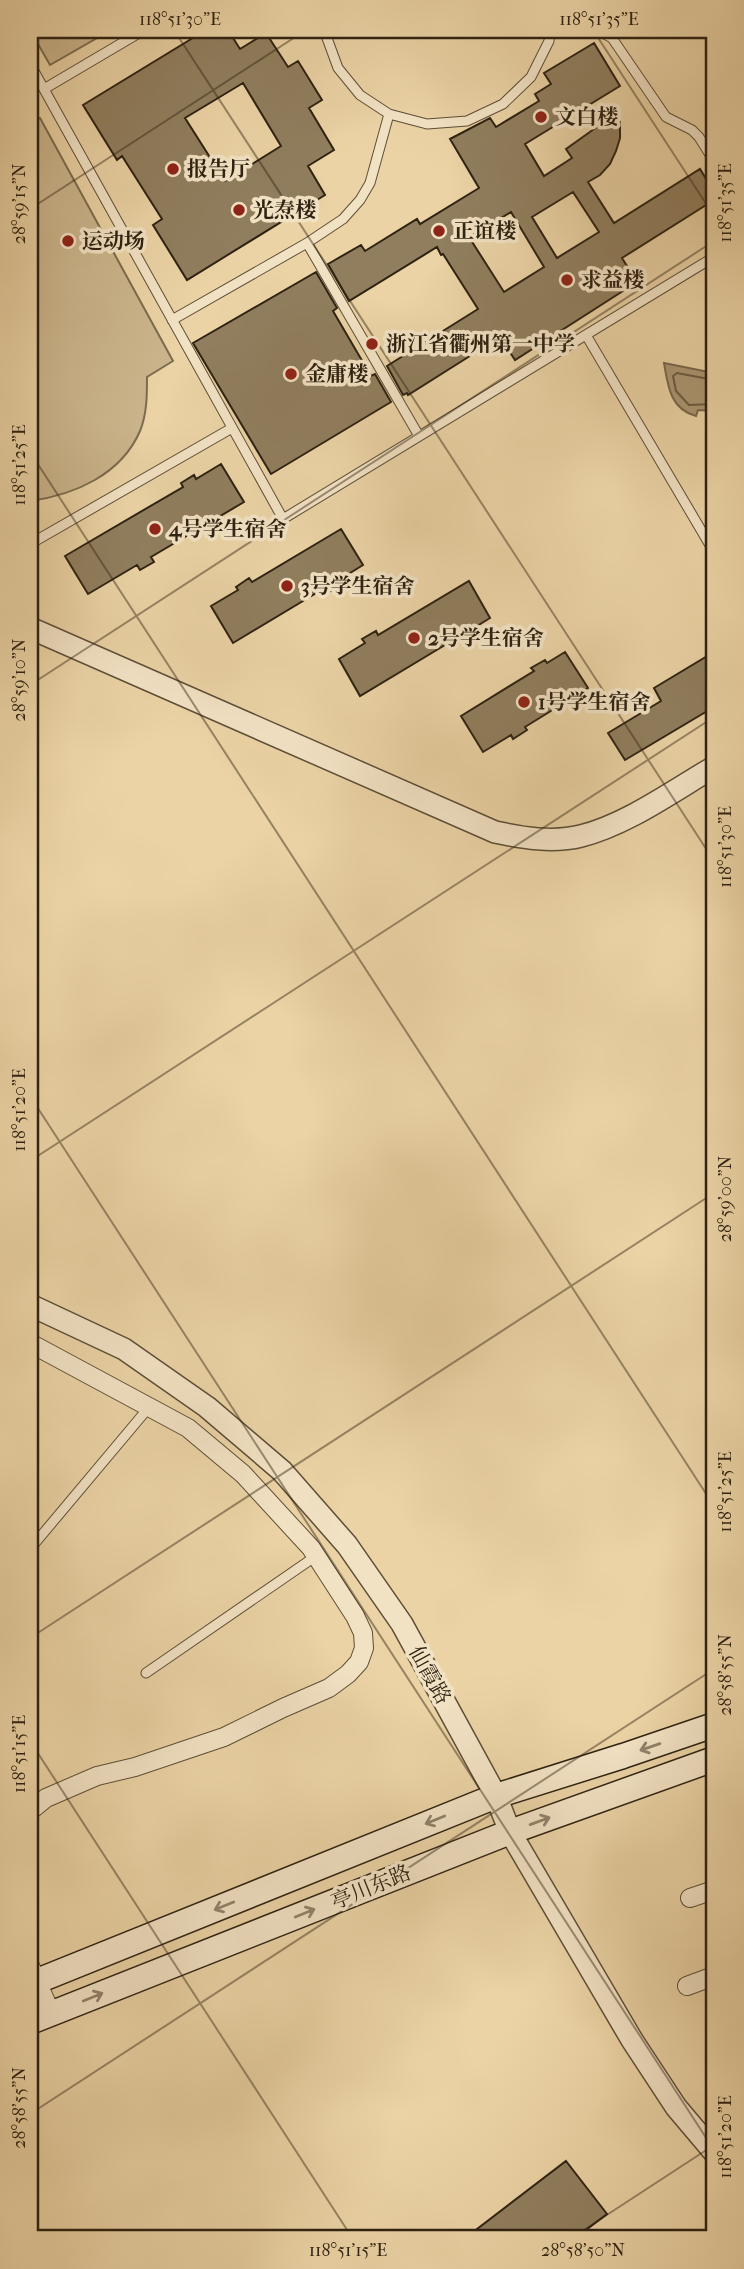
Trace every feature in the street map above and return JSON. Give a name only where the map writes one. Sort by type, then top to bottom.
[{"type":"main road","name":"亭川东路","points":[[32,1977],[496,1796],[714,1724]]},
{"type":"main road","name":"亭川东路","points":[[40,2017],[510,1832],[714,1759]]},
{"type":"street","points":[[30,628],[495,832],[534,840],[580,836],[622,820],[714,767]]},
{"type":"street","name":"仙霞路","points":[[30,1305],[124,1349],[207,1406],[282,1471],[347,1545],[402,1624],[496,1796],[510,1832],[632,2040],[676,2107],[714,2152]]},
{"type":"street","points":[[30,1343],[188,1428],[243,1474],[316,1556],[355,1616],[363,1633],[364,1648],[359,1662],[329,1688],[283,1707],[224,1737],[135,1767],[97,1776],[46,1798],[30,1811]]},
{"type":"street","points":[[690,1898],[714,1890]]},
{"type":"street","points":[[687,1986],[714,1976]]},
{"type":"street","points":[[32,1977],[40,2017]]},
{"type":"lane","points":[[44,89],[144,30]]},
{"type":"lane","points":[[324,30],[338,68],[360,95],[389,114],[427,124],[467,121],[503,104],[531,77],[549,41],[550,30]]},
{"type":"lane","points":[[597,30],[611,38],[666,117],[692,130],[714,161]]},
{"type":"lane","points":[[30,64],[283,519],[714,257]]},
{"type":"lane","points":[[172,320],[307,243],[343,219],[360,200],[370,183],[389,114]]},
{"type":"lane","points":[[307,243],[419,436]]},
{"type":"lane","points":[[586,335],[714,552]]},
{"type":"lane","points":[[30,544],[232,428]]},
{"type":"lane","points":[[30,1549],[150,1406]]},
{"type":"lane","points":[[146,1673],[316,1556]]},
{"type":"shaded area","points":[[30,30],[111,30],[50,65]]},
{"type":"shaded area","name":"运动场","points":[[40,118],[173,361],[147,377],[142,425],[132,446],[121,460],[79,488],[30,501],[30,119]]},
{"type":"water","points":[[664,363],[714,373],[714,411],[698,410],[696,416],[681,408],[672,396]]},
{"type":"building","points":[[206,30],[228,30],[240,49],[266,33],[288,67],[298,61],[322,100],[309,108],[334,150],[308,166],[325,195],[187,280],[153,225],[162,219],[122,156],[117,160],[83,105]],"holes":[[[243,83],[281,146],[225,181],[185,118]]]},
{"type":"building","points":[[594,43],[620,86],[525,144],[544,176],[572,158],[566,149],[618,112],[620,138],[616,151],[610,164],[600,175],[588,182],[614,223],[700,169],[714,192],[714,200],[622,258],[637,282],[515,360],[500,337],[408,395],[403,395],[387,366],[478,309],[437,247],[349,301],[328,264],[361,245],[365,251],[417,219],[420,224],[479,188],[450,139],[490,118],[496,127],[539,101],[535,94],[551,84],[544,73]],"holes":[[[573,192],[599,232],[557,258],[532,217]],[[511,212],[544,267],[504,292],[469,237]]]},
{"type":"building","name":"金庸楼","points":[[316,272],[337,308],[333,311],[371,376],[375,374],[391,402],[271,474],[193,343]]},
{"type":"building","name":"4号学生宿舍","points":[[221,464],[244,502],[151,557],[154,562],[140,570],[137,565],[88,594],[65,556],[183,487],[181,483],[194,475],[196,479]]},
{"type":"building","name":"3号学生宿舍","points":[[341,529],[363,565],[342,578],[345,583],[331,591],[328,586],[233,643],[211,606],[238,590],[236,587],[249,578],[252,582]]},
{"type":"building","name":"2号学生宿舍","points":[[469,581],[490,618],[469,631],[471,635],[458,643],[455,639],[360,696],[339,659],[365,643],[362,639],[376,631],[378,635]]},
{"type":"building","name":"1号学生宿舍","points":[[565,652],[588,688],[525,727],[527,730],[513,739],[511,735],[483,752],[461,716],[534,671],[531,668],[545,660],[547,663]]},
{"type":"building","points":[[714,652],[714,707],[625,760],[608,733],[661,701],[654,688]]},
{"type":"building","points":[[566,2161],[607,2214],[574,2239],[464,2239]]},
{"type":"place","name":"文白楼","points":[[541,117]]},
{"type":"place","name":"报告厅","points":[[173,169]]},
{"type":"place","name":"光焘楼","points":[[239,210]]},
{"type":"place","name":"正谊楼","points":[[439,231]]},
{"type":"place","name":"运动场","points":[[68,241]]},
{"type":"place","name":"求益楼","points":[[567,280]]},
{"type":"place","name":"浙江省衢州第一中学","points":[[372,344]]},
{"type":"place","name":"金庸楼","points":[[291,374]]},
{"type":"place","name":"4号学生宿舍","points":[[155,529]]},
{"type":"place","name":"3号学生宿舍","points":[[287,586]]},
{"type":"place","name":"2号学生宿舍","points":[[414,638]]},
{"type":"place","name":"1号学生宿舍","points":[[524,702]]}]
